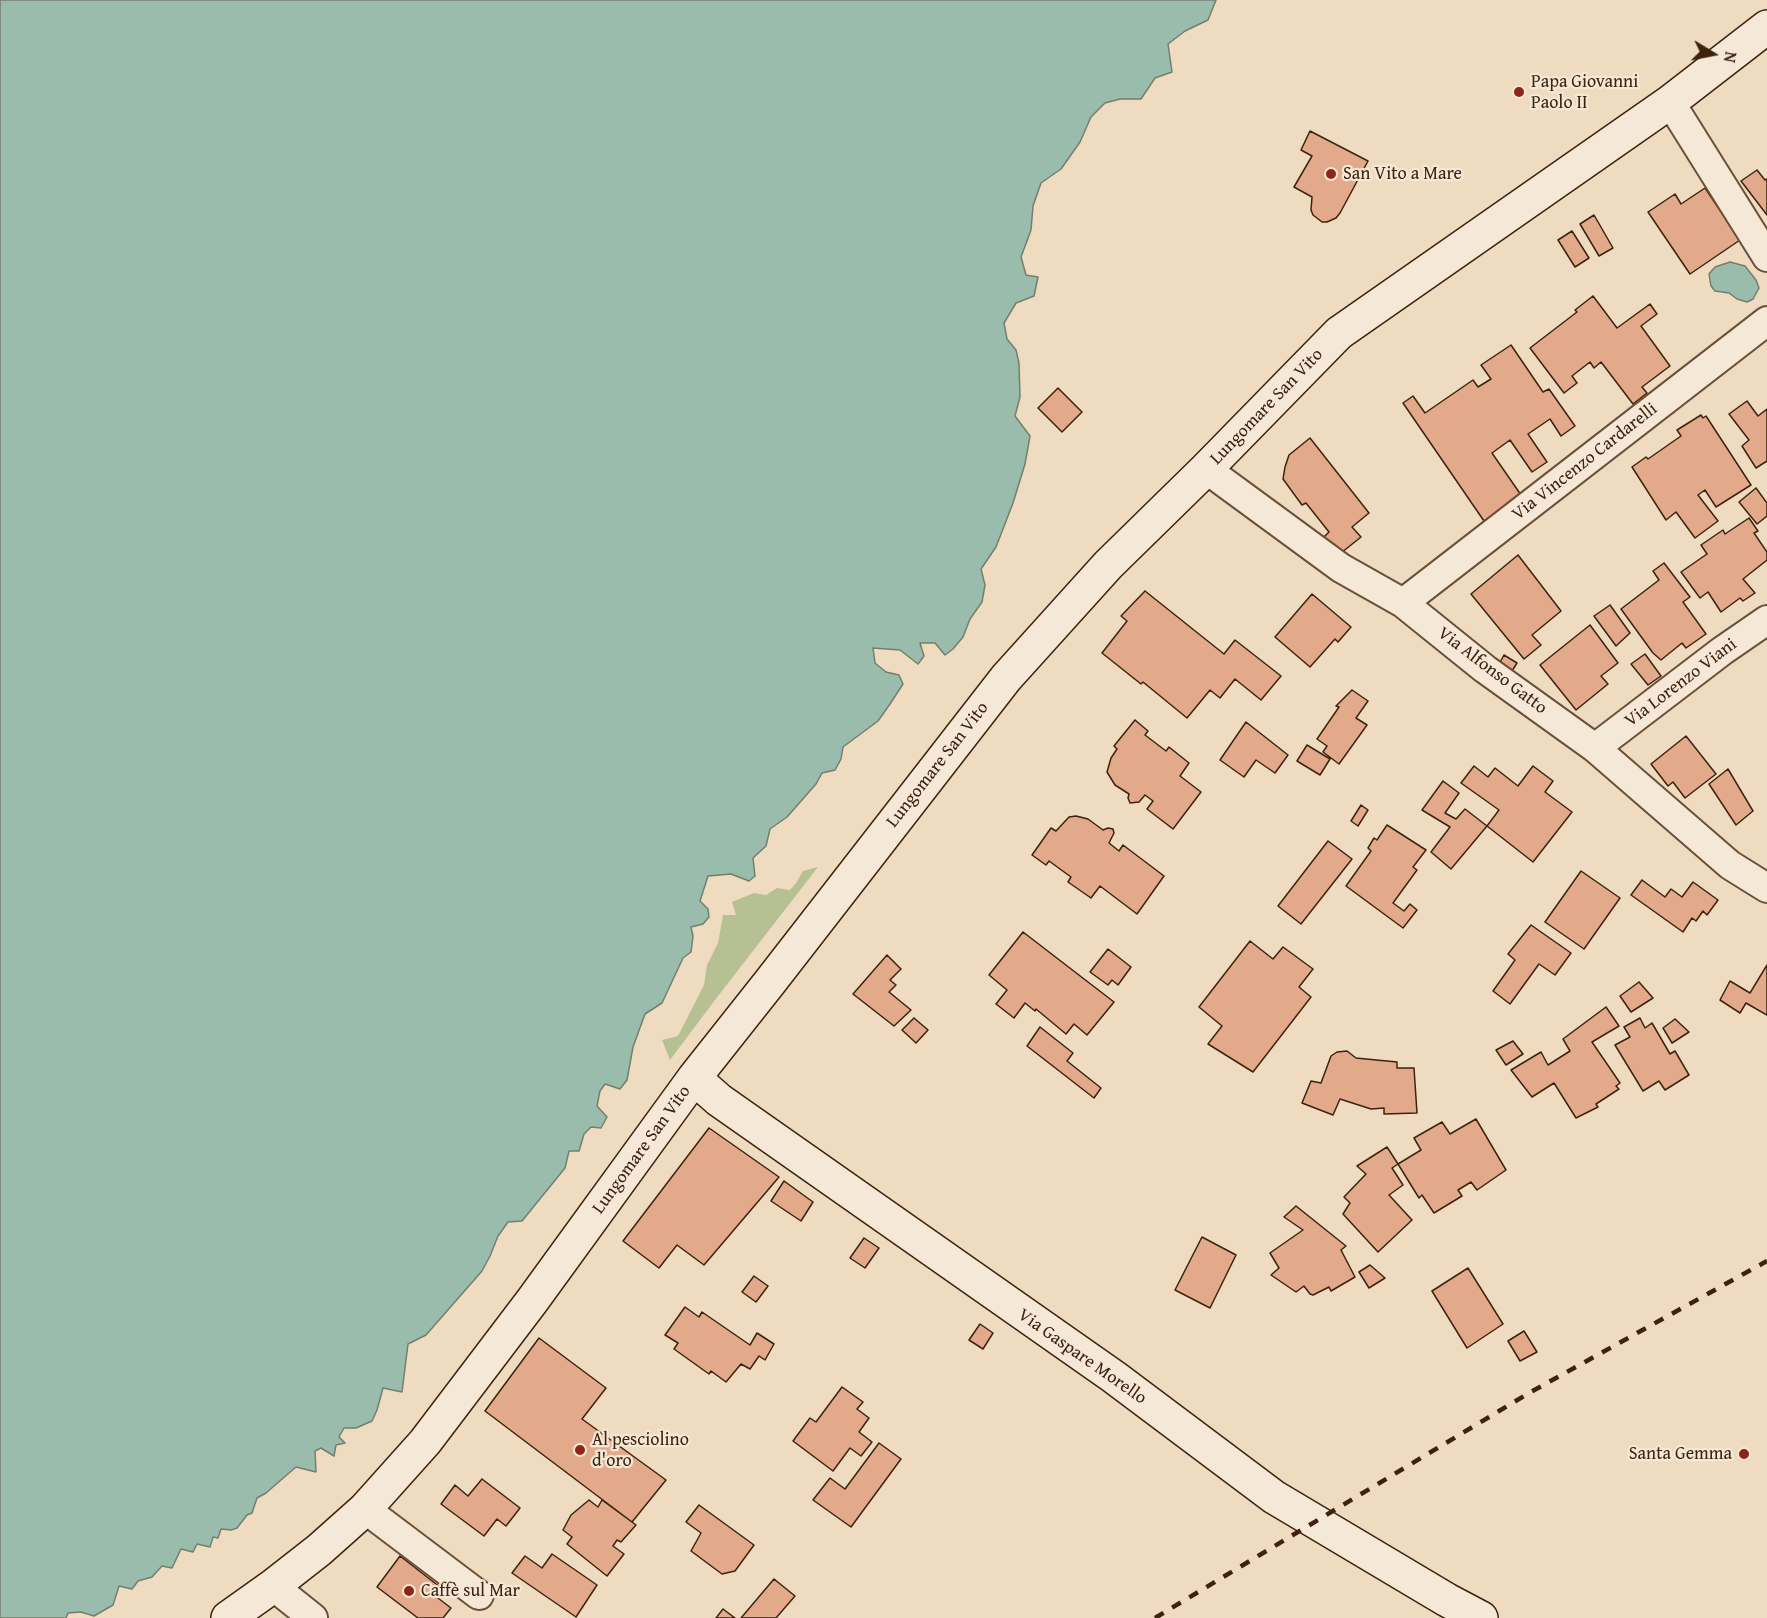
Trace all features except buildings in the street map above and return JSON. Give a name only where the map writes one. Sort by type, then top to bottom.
[{"type":"main road","name":"Lungomare San Vito","points":[[228,1618],[319,1550],[365,1509],[425,1442],[532,1302],[694,1078],[1006,678],[1108,565],[1206,470],[1339,333],[1671,102],[1767,27]]},
{"type":"main road","name":"Via Gaspare Morello","points":[[694,1078],[719,1100],[1114,1377],[1274,1497],[1481,1618]]},
{"type":"street","points":[[1671,102],[1767,257]]},
{"type":"street","name":"Via Vincenzo Cardarelli","points":[[1403,603],[1767,321]]},
{"type":"street","name":"Via Alfonso Gatto","points":[[1206,470],[1341,568],[1403,603],[1485,669],[1595,748],[1730,864],[1767,888]]},
{"type":"street","name":"Via Lorenzo Viani","points":[[1595,748],[1722,651],[1767,620]]},
{"type":"street","points":[[365,1509],[479,1595]]},
{"type":"street","points":[[273,1586],[313,1618]]},
{"type":"shaded area","points":[[0,0],[1216,0],[1208,20],[1185,31],[1168,44],[1172,72],[1155,78],[1141,99],[1120,99],[1105,103],[1091,117],[1080,142],[1061,169],[1041,183],[1033,206],[1031,230],[1021,257],[1026,275],[1038,277],[1034,296],[1016,303],[1004,323],[1007,339],[1016,350],[1019,363],[1020,397],[1015,416],[1030,436],[1025,464],[1013,503],[996,547],[981,569],[985,585],[982,602],[970,619],[963,637],[945,655],[935,643],[920,643],[924,656],[918,664],[900,650],[873,648],[875,663],[886,672],[899,675],[903,684],[878,721],[843,747],[841,759],[835,770],[822,773],[816,784],[787,817],[770,829],[766,846],[753,858],[755,876],[749,881],[731,874],[708,876],[700,901],[708,909],[709,917],[703,924],[691,927],[693,936],[691,952],[683,958],[662,1003],[645,1014],[633,1047],[627,1080],[620,1089],[605,1084],[600,1091],[597,1106],[607,1117],[601,1128],[591,1127],[584,1134],[579,1151],[569,1151],[565,1168],[522,1221],[508,1222],[498,1236],[482,1271],[426,1335],[408,1344],[402,1392],[383,1388],[372,1421],[356,1428],[344,1428],[339,1437],[345,1443],[336,1445],[334,1456],[321,1448],[315,1451],[316,1472],[296,1467],[257,1498],[252,1513],[247,1515],[237,1528],[221,1529],[218,1538],[213,1537],[210,1547],[197,1544],[193,1552],[181,1549],[172,1568],[162,1566],[152,1577],[138,1581],[132,1589],[119,1586],[113,1605],[94,1616],[81,1612],[68,1613],[66,1618],[0,1618]]},
{"type":"shaded area","points":[[1730,262],[1745,266],[1756,280],[1759,288],[1753,299],[1747,302],[1737,299],[1729,293],[1715,291],[1711,286],[1709,274],[1715,267]]},
{"type":"shaded area","points":[[818,867],[670,1060],[662,1040],[678,1036],[704,985],[707,965],[718,943],[723,915],[736,915],[732,902],[754,893],[766,895],[777,888],[790,890],[803,871]]},
{"type":"railway","points":[[1155,1618],[1529,1393],[1767,1261]]},
{"type":"place","name":"Papa Giovanni Paolo II","points":[[1519,92]]},
{"type":"place","name":"San Vito a Mare","points":[[1331,174]]},
{"type":"place","name":"Al pesciolino d'oro","points":[[580,1450]]},
{"type":"place","name":"Santa Gemma","points":[[1744,1454]]},
{"type":"place","name":"Caffè sul Mar","points":[[409,1591]]}]
